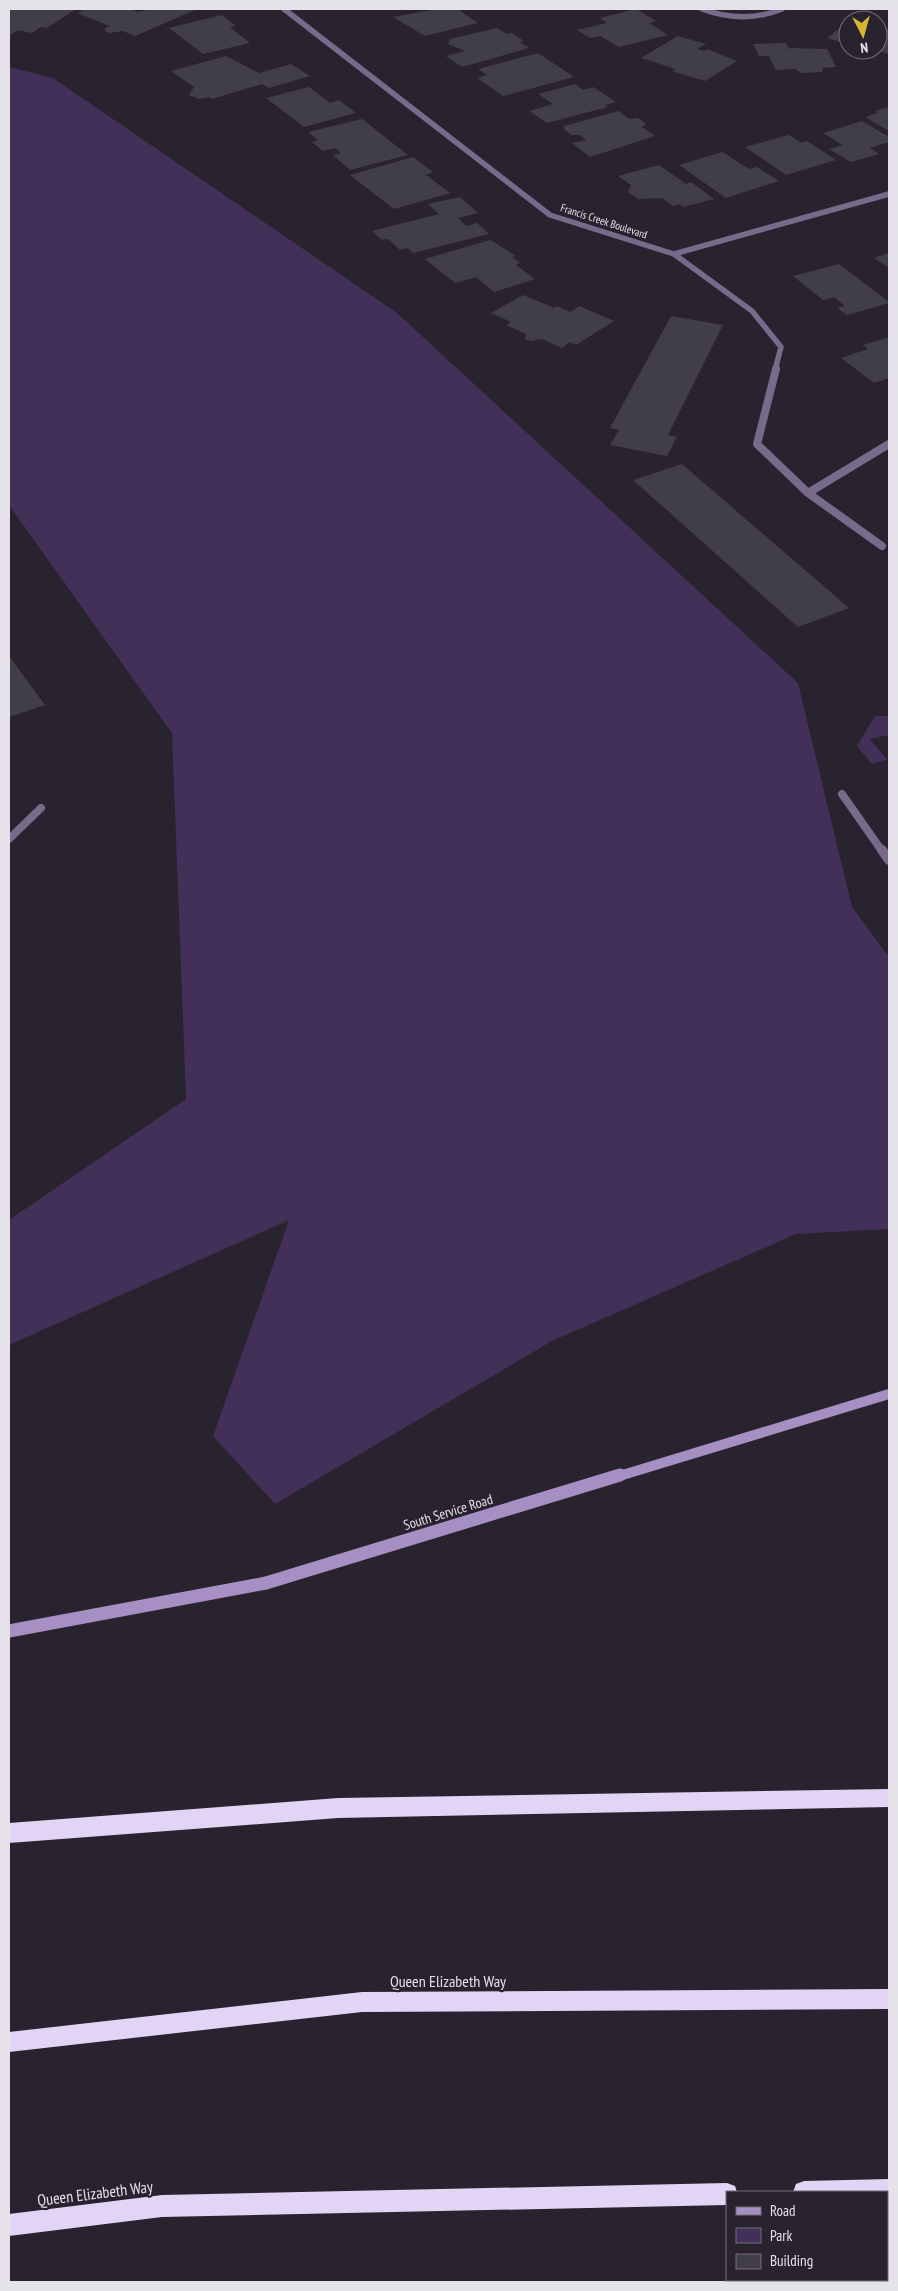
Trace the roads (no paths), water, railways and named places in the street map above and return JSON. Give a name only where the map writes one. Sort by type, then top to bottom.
[{"type":"highway","points":[[801,1798],[889,1791]]},
{"type":"highway","points":[[9,1833],[338,1808],[801,1798],[889,1798]]},
{"type":"highway","name":"Queen Elizabeth Way","points":[[9,2042],[362,2002],[889,1999]]},
{"type":"highway","points":[[846,2191],[889,2190]]},
{"type":"highway","name":"Queen Elizabeth Way","points":[[9,2225],[162,2206],[726,2194]]},
{"type":"main road","name":"South Service Road","points":[[9,1632],[266,1583],[889,1394]]},
{"type":"street","name":"Francis Creek Boulevard","points":[[284,9],[550,215],[674,254]]},
{"type":"street","points":[[702,9],[724,16],[740,17],[771,14],[782,9]]},
{"type":"street","points":[[674,254],[889,194]]},
{"type":"street","points":[[674,254],[752,311],[782,347],[757,444],[808,493],[882,546]]},
{"type":"street","points":[[808,493],[889,444]]},
{"type":"street","points":[[842,794],[889,860]]},
{"type":"street","points":[[9,839],[41,808]]}]
